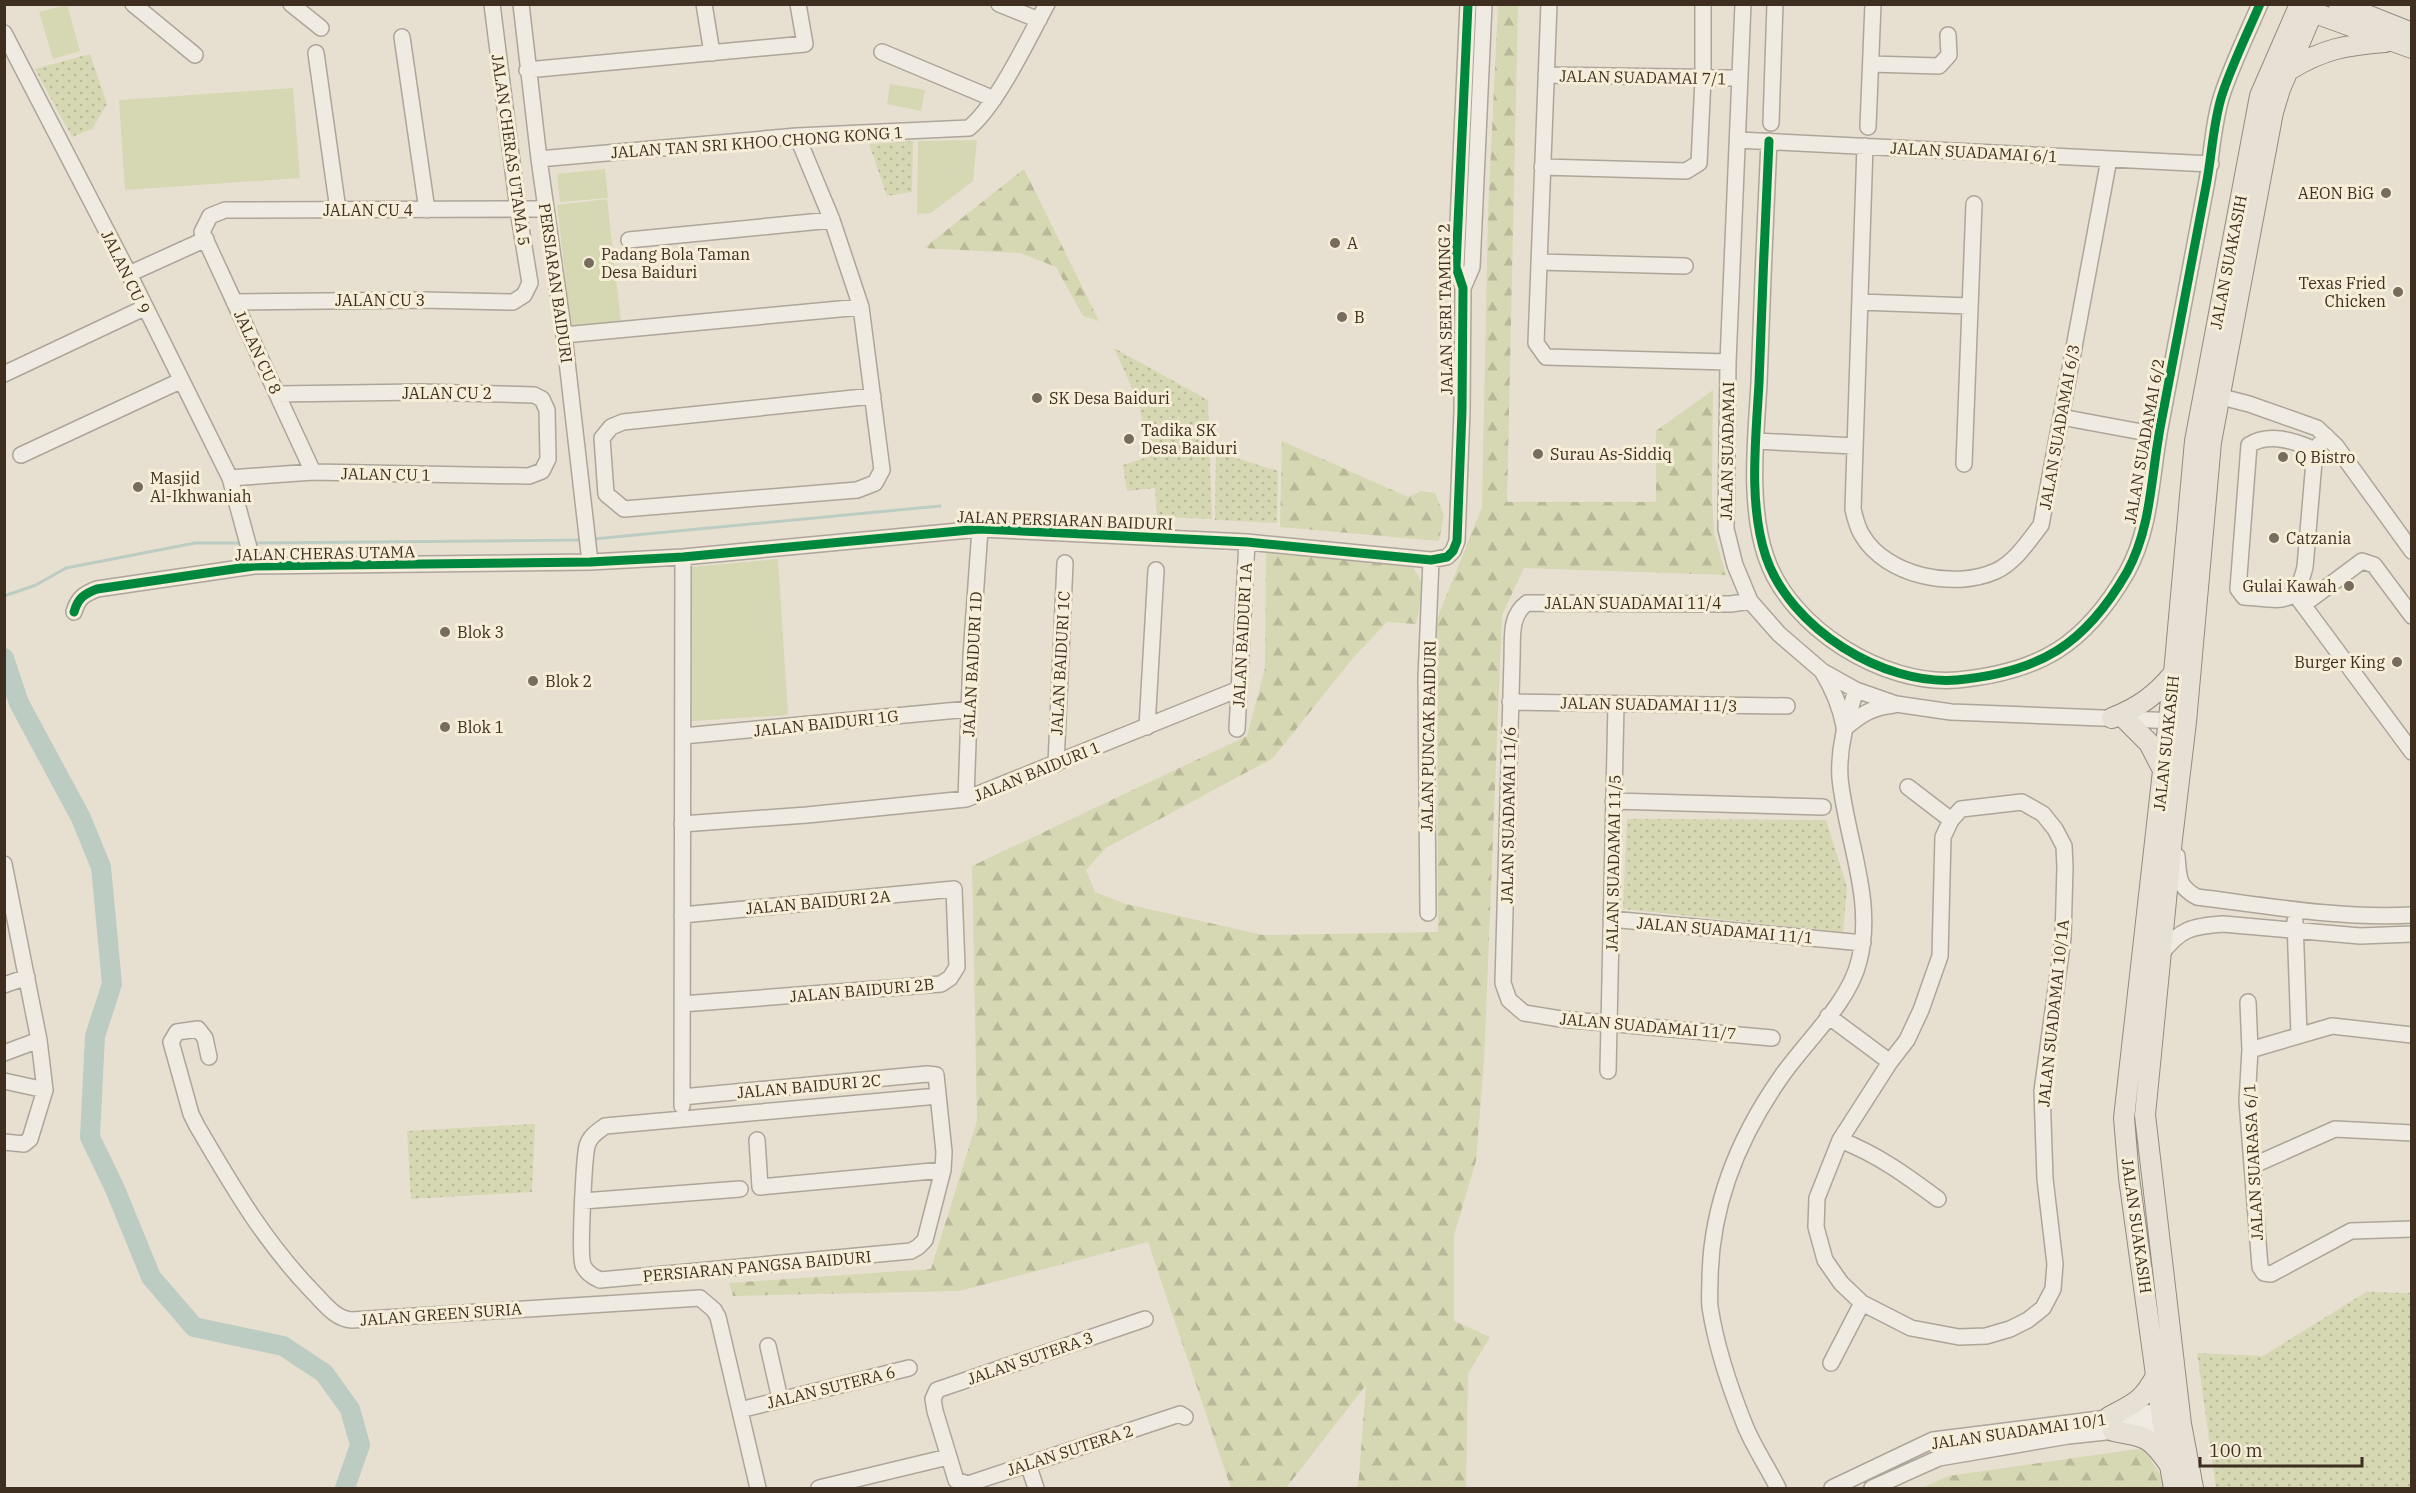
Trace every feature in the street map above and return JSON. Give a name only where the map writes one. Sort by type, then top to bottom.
[{"type":"main road","points":[[2339,4],[2412,33]]},
{"type":"main road","points":[[2374,4],[2387,23]]},
{"type":"main road","points":[[2307,7],[2403,45]]},
{"type":"main road","name":"JALAN SUAKASIH","points":[[2174,1488],[2170,1466],[2171,1417],[2145,1115],[2172,839],[2177,721],[2218,396],[2273,112],[2289,70],[2307,7]]},
{"type":"main road","name":"JALAN SUAKASIH","points":[[2193,1488],[2157,1374],[2129,1178],[2124,1118],[2163,770],[2177,721],[2174,673],[2195,441],[2260,96],[2307,7]]},
{"type":"main road","points":[[2289,70],[2332,48],[2403,45]]},
{"type":"main road","points":[[2163,770],[2149,743],[2118,718],[2151,697],[2174,673]]},
{"type":"main road","points":[[2111,1424],[2148,1392],[2157,1374]]},
{"type":"main road","points":[[2111,1424],[2144,1436],[2158,1448],[2170,1466]]},
{"type":"street","points":[[133,4],[195,55]]},
{"type":"street","points":[[291,4],[321,28]]},
{"type":"street","name":"JALAN CHERAS UTAMA 5","points":[[492,4],[518,210],[530,284],[524,295]]},
{"type":"street","name":"PERSIARAN BAIDURI","points":[[521,4],[539,159],[564,335],[590,562]]},
{"type":"street","points":[[704,4],[712,53]]},
{"type":"street","points":[[528,70],[805,44],[798,4]]},
{"type":"street","points":[[999,4],[1039,20]]},
{"type":"street","points":[[882,52],[994,99],[1047,4]]},
{"type":"street","name":"JALAN SERI TAMING 2","points":[[1431,560],[1447,557],[1457,541],[1462,411],[1463,288],[1456,267],[1468,4]]},
{"type":"street","name":"JALAN SERI TAMING 2","points":[[1463,288],[1473,267],[1484,4]]},
{"type":"street","points":[[1549,4],[1536,343],[1546,357],[1728,362]]},
{"type":"street","points":[[1542,167],[1686,171],[1699,163],[1703,79],[1703,4]]},
{"type":"street","name":"JALAN SUADAMAI","points":[[1743,4],[1728,362],[1726,529],[1735,565],[1750,601],[1779,634],[1822,671],[1856,690],[1896,704],[1951,712],[2177,721]]},
{"type":"street","points":[[1771,123],[1775,4]]},
{"type":"street","points":[[1868,127],[1874,4]]},
{"type":"street","name":"JALAN SUADAMAI 6/2","points":[[1769,141],[1756,441],[1756,517],[1765,557],[1785,594],[1805,616],[1833,640],[1865,661],[1906,676],[1951,680],[1997,675],[2036,662],[2061,649],[2096,620],[2128,570],[2143,537],[2158,435],[2211,164],[2222,96],[2260,4]]},
{"type":"street","name":"JALAN CU 9","points":[[4,33],[129,274],[230,478],[254,566]]},
{"type":"street","points":[[1871,64],[1939,66],[1949,55],[1948,35]]},
{"type":"street","points":[[402,37],[427,210]]},
{"type":"street","points":[[316,53],[338,210]]},
{"type":"street","name":"JALAN SUADAMAI 7/1","points":[[1546,75],[1739,78]]},
{"type":"street","name":"JALAN TAN SRI KHOO CHONG KONG 1","points":[[539,159],[797,136],[969,128],[994,99]]},
{"type":"street","points":[[797,136],[832,220],[861,307],[873,396],[882,470],[875,483],[856,490],[624,509],[606,494],[602,438],[611,427],[623,422],[873,396]]},
{"type":"street","name":"JALAN SUADAMAI 6/1","points":[[1738,140],[2211,164]]},
{"type":"street","name":"JALAN SUADAMAI 6/3","points":[[1865,146],[1853,509],[1863,537],[1896,567],[1930,578],[1961,579],[1995,572],[2021,552],[2041,525],[2109,159]]},
{"type":"street","points":[[1964,464],[1974,204]]},
{"type":"street","name":"JALAN CU 4","points":[[204,236],[210,216],[225,210],[546,209]]},
{"type":"street","points":[[629,240],[832,220]]},
{"type":"street","points":[[129,274],[204,236]]},
{"type":"street","name":"JALAN CU 8","points":[[204,236],[313,472]]},
{"type":"street","points":[[1539,262],[1685,266]]},
{"type":"street","name":"JALAN CU 3","points":[[234,302],[422,300],[513,302],[524,295]]},
{"type":"street","points":[[1860,302],[1970,306]]},
{"type":"street","points":[[564,335],[861,307]]},
{"type":"street","points":[[4,374],[144,308]]},
{"type":"street","points":[[21,455],[180,381]]},
{"type":"street","name":"JALAN CU 2","points":[[277,393],[420,392],[534,395],[542,399],[547,410],[548,459],[542,471]]},
{"type":"street","points":[[2218,396],[2303,421],[2326,436],[2412,551]]},
{"type":"street","points":[[2061,417],[2158,435]]},
{"type":"street","points":[[2326,436],[2315,450],[2305,567],[2299,599],[2412,752]]},
{"type":"street","points":[[2315,450],[2291,439],[2257,440],[2249,445],[2238,589],[2244,597],[2299,599],[2362,561],[2374,565],[2406,597],[2412,616]]},
{"type":"street","points":[[1756,441],[1854,447]]},
{"type":"street","name":"JALAN CU 1","points":[[230,478],[313,472],[529,476],[542,471]]},
{"type":"street","name":"JALAN PERSIARAN BAIDURI","points":[[590,562],[683,556],[980,529],[1247,542],[1431,560]]},
{"type":"street","name":"JALAN BAIDURI 1D","points":[[966,800],[980,529]]},
{"type":"street","name":"JALAN BAIDURI 1A","points":[[1237,729],[1247,542]]},
{"type":"street","points":[[683,556],[682,1118],[938,1096]]},
{"type":"street","name":"JALAN PUNCAK BAIDURI","points":[[1428,913],[1426,678],[1431,560]]},
{"type":"street","name":"JALAN CHERAS UTAMA","points":[[74,612],[83,594],[97,589],[254,566],[590,562]]},
{"type":"street","name":"JALAN BAIDURI 1C","points":[[1056,764],[1065,563]]},
{"type":"street","points":[[1147,727],[1156,570]]},
{"type":"street","name":"JALAN SUADAMAI 11/4","points":[[1518,610],[1527,603],[1731,604],[1750,601]]},
{"type":"street","name":"JALAN SUADAMAI 11/6","points":[[1518,610],[1514,619],[1510,702],[1503,983],[1509,1000],[1524,1013]]},
{"type":"street","points":[[1822,671],[1835,691],[1844,729]]},
{"type":"street","name":"JALAN BAIDURI 1","points":[[682,824],[966,800],[1239,689]]},
{"type":"street","points":[[1778,1487],[1747,1428],[1717,1342],[1710,1304],[1713,1236],[1734,1160],[1755,1116],[1781,1076],[1844,993],[1859,964],[1863,943],[1862,888],[1848,834],[1840,776],[1844,729],[1856,690]]},
{"type":"street","name":"JALAN SUADAMAI 11/3","points":[[1510,702],[1787,706]]},
{"type":"street","name":"JALAN SUADAMAI 11/5","points":[[1608,1071],[1616,704]]},
{"type":"street","points":[[1844,729],[1863,713],[1880,706],[1896,704]]},
{"type":"street","name":"JALAN BAIDURI 1G","points":[[682,736],[969,709]]},
{"type":"street","points":[[1908,787],[1951,820]]},
{"type":"street","points":[[1613,801],[1823,807]]},
{"type":"street","name":"JALAN SUADAMAI 10/1A","points":[[2022,802],[2043,814],[2055,829],[2064,846],[2065,867],[2063,938],[2042,1091],[2045,1179],[2055,1264],[2053,1289],[2043,1308],[2028,1320],[2010,1329],[1986,1336],[1959,1337],[1911,1328],[1862,1303],[1841,1283],[1825,1260],[1816,1227],[1817,1198],[1840,1140],[1890,1062],[1907,1040],[1921,1010],[1940,956],[1943,837],[1951,820],[1961,809],[2022,802]]},
{"type":"street","points":[[2172,839],[2177,852],[2179,880],[2185,891],[2197,897],[2296,909],[2385,916],[2412,915]]},
{"type":"street","points":[[4,864],[10,913],[27,977],[39,1040],[45,1090],[30,1139],[24,1144],[4,1142]]},
{"type":"street","name":"JALAN BAIDURI 2A","points":[[682,915],[954,889]]},
{"type":"street","name":"JALAN BAIDURI 2B","points":[[682,1004],[941,984],[950,978],[957,967],[954,889]]},
{"type":"street","points":[[2296,909],[2295,958],[2299,1034]]},
{"type":"street","name":"JALAN SUADAMAI 11/1","points":[[1611,919],[1863,943]]},
{"type":"street","points":[[2161,954],[2177,936],[2188,928],[2223,924],[2360,936],[2412,934]]},
{"type":"street","points":[[2268,927],[2286,943],[2295,958]]},
{"type":"street","points":[[2295,958],[2303,944],[2323,932]]},
{"type":"street","points":[[4,985],[27,977]]},
{"type":"street","name":"JALAN SUARASA 6/1","points":[[2248,1002],[2250,1050],[2247,1101],[2260,1267],[2264,1273],[2271,1274],[2351,1231],[2412,1229]]},
{"type":"street","name":"JALAN SUADAMAI 11/7","points":[[1524,1013],[1561,1019],[1772,1038]]},
{"type":"street","points":[[1828,1016],[1890,1062]]},
{"type":"street","points":[[2250,1050],[2332,1026],[2412,1035]]},
{"type":"street","name":"JALAN GREEN SURIA","points":[[209,1057],[205,1038],[198,1029],[177,1032],[171,1042],[191,1114],[252,1217],[292,1270],[338,1316],[352,1320],[700,1298],[718,1317],[746,1408]]},
{"type":"street","points":[[4,1053],[39,1040]]},
{"type":"street","name":"JALAN BAIDURI 2C","points":[[682,1097],[936,1075]]},
{"type":"street","name":"PERSIARAN PANGSA BAIDURI","points":[[682,1118],[605,1126],[592,1135],[587,1147],[583,1201],[583,1264],[590,1275],[600,1280],[911,1251],[918,1247],[925,1240],[943,1170],[944,1152],[936,1075]]},
{"type":"street","points":[[4,1081],[45,1090]]},
{"type":"street","points":[[2252,1166],[2335,1129],[2412,1133]]},
{"type":"street","points":[[757,1140],[760,1187],[943,1170]]},
{"type":"street","points":[[1840,1140],[1865,1150],[1897,1168],[1938,1199]]},
{"type":"street","points":[[583,1201],[740,1189]]},
{"type":"street","points":[[1831,1363],[1862,1303]]},
{"type":"street","name":"JALAN SUTERA 3","points":[[935,1411],[933,1399],[937,1390],[1144,1319]]},
{"type":"street","points":[[768,1346],[780,1400]]},
{"type":"street","name":"JALAN SUTERA 6","points":[[746,1408],[909,1368]]},
{"type":"street","points":[[746,1408],[758,1488]]},
{"type":"street","name":"JALAN SUTERA 2","points":[[935,1411],[956,1480],[968,1484],[1180,1414],[1185,1417]]},
{"type":"street","name":"JALAN SUADAMAI 10/1","points":[[1832,1488],[1933,1440],[2171,1417]]},
{"type":"street","name":"JALAN SUADAMAI 10/1","points":[[1872,1488],[1939,1458],[2068,1436],[2111,1424]]},
{"type":"street","points":[[819,1488],[948,1457]]},
{"type":"street","points":[[1028,1464],[1036,1488]]},
{"type":"green space","points":[[67,5],[80,51],[53,59],[39,12]]},
{"type":"green space","points":[[1498,5],[1518,5],[1507,502],[1656,502],[1656,431],[1713,390],[1714,533],[1726,575],[1524,568],[1502,615],[1484,1061],[1476,1161],[1454,1235],[1454,1321],[1490,1337],[1468,1374],[1466,1488],[1358,1488],[1366,1385],[1286,1488],[1231,1488],[1148,1242],[959,1291],[733,1296],[729,1283],[931,1269],[977,1121],[972,866],[1247,736],[1265,668],[1266,552],[1413,567],[1424,586],[1416,624],[1387,622],[1353,658],[1273,758],[1106,848],[1086,870],[1095,892],[1126,904],[1263,935],[1438,932],[1437,619],[1482,507],[1488,214]]},
{"type":"green space","points":[[90,54],[107,104],[92,129],[72,137],[35,69]]},
{"type":"green space","points":[[890,84],[925,90],[921,111],[887,104]]},
{"type":"green space","points":[[293,88],[300,178],[125,190],[119,100]]},
{"type":"green space","points":[[977,140],[973,181],[931,213],[917,214],[918,141]]},
{"type":"green space","points":[[913,141],[912,192],[887,196],[869,144]]},
{"type":"green space","points":[[605,169],[608,198],[560,202],[557,174]]},
{"type":"green space","points":[[1024,169],[1099,321],[1083,316],[1056,267],[1020,253],[924,248]]},
{"type":"green space","name":"Padang Bola Taman Desa Baiduri","points":[[607,199],[621,322],[571,327],[557,205]]},
{"type":"green space","points":[[1114,348],[1208,400],[1212,519],[1157,517],[1155,488],[1127,491],[1123,465],[1148,457],[1139,403]]},
{"type":"green space","points":[[1282,441],[1408,497],[1421,491],[1435,493],[1444,515],[1439,541],[1280,527]]},
{"type":"green space","points":[[1216,452],[1278,471],[1277,523],[1215,520]]},
{"type":"green space","points":[[778,559],[788,715],[692,721],[692,567]]},
{"type":"green space","points":[[1627,819],[1826,820],[1847,887],[1843,932],[1623,909]]},
{"type":"green space","points":[[535,1124],[532,1192],[411,1199],[407,1131]]},
{"type":"green space","points":[[2366,1292],[2411,1293],[2411,1488],[2216,1488],[2197,1353],[2263,1356]]},
{"type":"green space","points":[[2144,1448],[2162,1478],[2164,1488],[1922,1488],[1948,1476]]},
{"type":"waterway","points":[[593,539],[940,506]]},
{"type":"waterway","points":[[254,543],[583,540]]},
{"type":"waterway","points":[[4,596],[36,585],[66,568],[195,543],[241,543]]},
{"type":"waterway","points":[[4,658],[19,703],[81,818],[101,867],[112,984],[95,1036],[90,1137],[115,1189],[151,1277],[194,1327],[283,1346],[324,1373],[350,1409],[360,1445],[345,1488]]},
{"type":"cycle path","points":[[74,612],[82,597],[97,589],[254,566],[590,562],[683,557],[980,529],[1247,542],[1431,560],[1447,557],[1453,551],[1457,541],[1462,411],[1463,288],[1456,267],[1468,4]]},
{"type":"cycle path","points":[[1769,141],[1755,448],[1757,515],[1766,557],[1778,583],[1817,629],[1870,662],[1899,673],[1929,679],[1957,680],[2013,670],[2036,662],[2077,636],[2111,597],[2135,555],[2150,499],[2161,423],[2206,186],[2217,114],[2231,70],[2260,4]]},
{"type":"place","name":"AEON BiG","points":[[2386,193]]},
{"type":"place","name":"A","points":[[1335,243]]},
{"type":"place","name":"Padang Bola Taman Desa Baiduri","points":[[589,263]]},
{"type":"place","name":"Texas Fried Chicken","points":[[2398,292]]},
{"type":"place","name":"B","points":[[1342,317]]},
{"type":"place","name":"SK Desa Baiduri","points":[[1037,398]]},
{"type":"place","name":"Tadika SK Desa Baiduri","points":[[1129,439]]},
{"type":"place","name":"Surau As-Siddiq","points":[[1538,454]]},
{"type":"place","name":"Q Bistro","points":[[2283,457]]},
{"type":"place","name":"Masjid Al-Ikhwaniah","points":[[138,487]]},
{"type":"place","name":"Catzania","points":[[2274,538]]},
{"type":"place","name":"Gulai Kawah","points":[[2349,586]]},
{"type":"place","name":"Blok 3","points":[[445,632]]},
{"type":"place","name":"Burger King","points":[[2397,662]]},
{"type":"place","name":"Blok 2","points":[[533,681]]},
{"type":"place","name":"Blok 1","points":[[445,727]]}]
